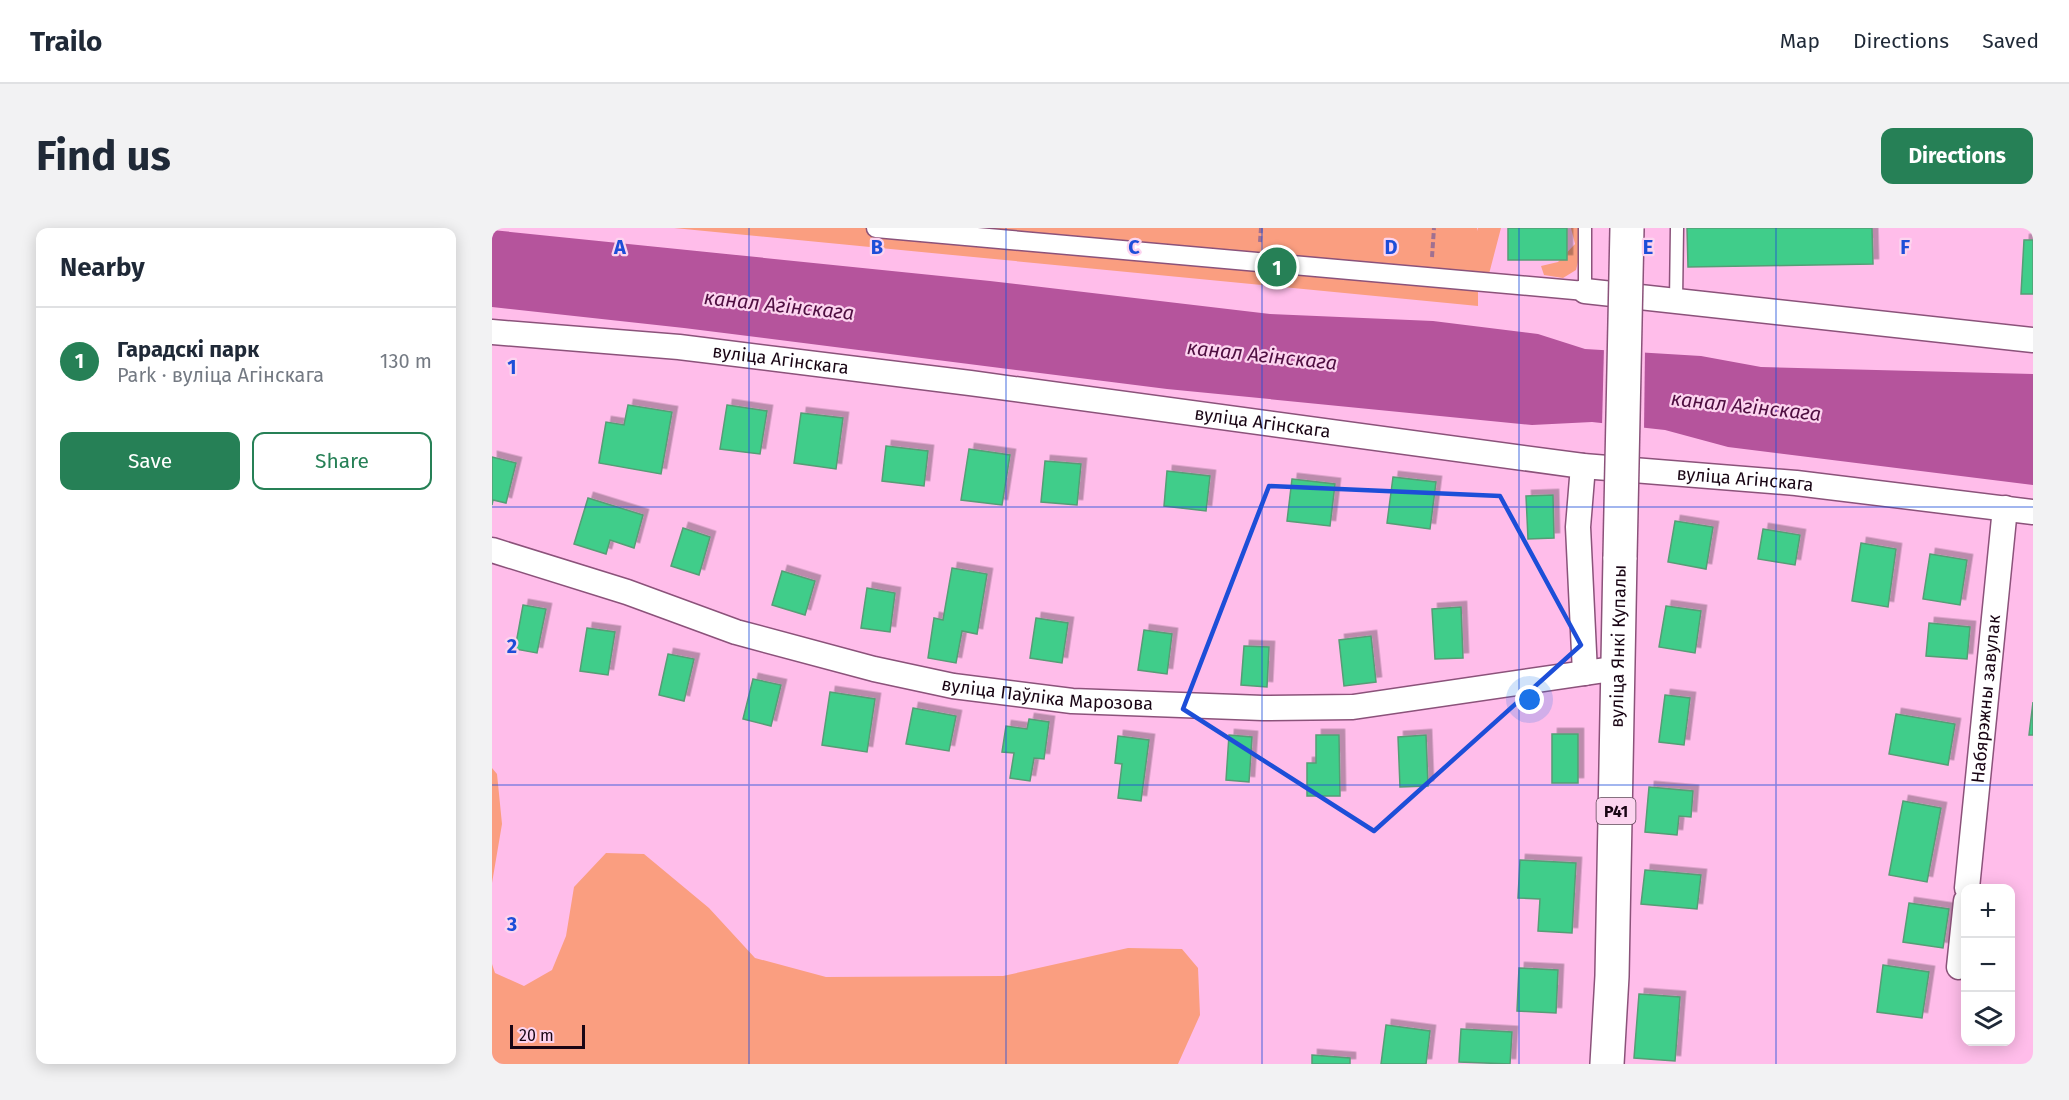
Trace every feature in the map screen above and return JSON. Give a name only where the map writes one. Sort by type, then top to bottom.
[{"type":"main road","name":"вуліца Янкі Купалы","points":[[1607,1064],[1612,976],[1627,228]]},
{"type":"street","points":[[876,228],[1585,291],[2033,340]]},
{"type":"street","name":"вуліца Агінскага","points":[[492,332],[678,347],[1583,466],[1796,483],[2033,512]]},
{"type":"street","points":[[1583,466],[1578,527],[1585,673]]},
{"type":"street","name":"Набярэжны завулак","points":[[1967,884],[2005,508]]},
{"type":"street","name":"вуліца Паўліка Марозова","points":[[492,550],[627,592],[736,632],[874,669],[953,686],[1072,701],[1263,708],[1353,707],[1619,668]]},
{"type":"street","points":[[1959,967],[1962,938]]},
{"type":"lane","points":[[1585,228],[1585,291]]},
{"type":"lane","points":[[1676,301],[1677,228]]},
{"type":"path","points":[[1431,278],[1434,228]]},
{"type":"highlighted area","points":[[1269,486],[1500,496],[1581,645],[1374,831],[1183,709]]},
{"type":"shaded area","points":[[674,228],[1477,228],[1477,231],[1478,228],[1501,228],[1489,274],[1478,273],[1478,306]]},
{"type":"shaded area","points":[[1571,228],[1583,228],[1584,238],[1576,270],[1563,278],[1544,275],[1541,266],[1558,262],[1575,244]]},
{"type":"shaded area","points":[[492,768],[497,774],[502,824],[492,883]]},
{"type":"shaded area","points":[[606,853],[644,854],[709,908],[755,958],[826,977],[1003,976],[1128,948],[1182,949],[1198,968],[1200,1015],[1178,1064],[492,1064],[492,964],[495,973],[524,986],[552,970],[566,936],[574,887]]},
{"type":"water","name":"канал Агінскага","points":[[492,230],[990,281],[1270,314],[1433,321],[1538,334],[1585,349],[1701,356],[1761,367],[2033,374],[2033,485],[1728,447],[1665,430],[1592,422],[1532,425],[1167,389],[684,328],[492,307]]},
{"type":"pier","points":[[1604,347],[1645,349],[1644,430],[1602,426]]},
{"type":"building","points":[[1508,228],[1567,228],[1567,260],[1508,260]]},
{"type":"building","points":[[1687,228],[1872,228],[1873,264],[1688,267]]},
{"type":"building","points":[[2024,240],[2033,240],[2033,294],[2021,294]]},
{"type":"building","points":[[628,405],[672,412],[661,474],[599,463],[606,422],[624,425]]},
{"type":"building","points":[[727,405],[767,411],[760,454],[720,449]]},
{"type":"building","points":[[801,413],[843,418],[836,469],[794,463]]},
{"type":"building","points":[[886,446],[928,451],[924,486],[882,481]]},
{"type":"building","points":[[969,449],[1010,455],[1002,505],[961,500]]},
{"type":"building","points":[[492,457],[516,463],[506,503],[493,500],[492,505]]},
{"type":"building","points":[[1045,461],[1081,464],[1077,505],[1041,502]]},
{"type":"building","points":[[1167,471],[1210,476],[1206,511],[1164,506]]},
{"type":"building","points":[[1393,477],[1436,482],[1430,529],[1387,523]]},
{"type":"building","points":[[1292,479],[1335,484],[1330,526],[1287,521]]},
{"type":"building","points":[[1553,495],[1554,538],[1528,539],[1526,496]]},
{"type":"building","points":[[588,498],[643,515],[634,548],[610,540],[606,554],[574,544]]},
{"type":"building","points":[[1675,521],[1713,527],[1706,569],[1668,562]]},
{"type":"building","points":[[683,528],[710,537],[699,575],[671,566]]},
{"type":"building","points":[[1763,529],[1800,535],[1795,565],[1758,559]]},
{"type":"building","points":[[1861,543],[1896,549],[1888,607],[1852,601]]},
{"type":"building","points":[[1930,554],[1967,560],[1960,605],[1923,599]]},
{"type":"building","points":[[952,568],[987,574],[977,634],[962,631],[956,663],[928,658],[934,618],[943,620]]},
{"type":"building","points":[[782,571],[815,581],[805,615],[772,605]]},
{"type":"building","points":[[867,588],[895,593],[890,632],[861,628]]},
{"type":"building","points":[[523,605],[546,609],[537,653],[515,649]]},
{"type":"building","points":[[1666,606],[1701,611],[1695,653],[1659,647]]},
{"type":"building","points":[[1461,607],[1463,658],[1435,659],[1432,609]]},
{"type":"building","points":[[1036,618],[1068,623],[1062,663],[1030,658]]},
{"type":"building","points":[[1929,623],[1970,627],[1967,659],[1926,656]]},
{"type":"building","points":[[587,628],[615,632],[608,675],[580,671]]},
{"type":"building","points":[[1144,630],[1172,634],[1167,674],[1138,670]]},
{"type":"building","points":[[1371,636],[1376,682],[1344,686],[1339,640]]},
{"type":"building","points":[[1244,646],[1269,647],[1267,687],[1241,685]]},
{"type":"building","points":[[668,654],[694,659],[684,701],[659,695]]},
{"type":"building","points":[[753,679],[781,685],[771,726],[743,719]]},
{"type":"building","points":[[830,692],[875,699],[867,752],[822,745]]},
{"type":"building","points":[[1665,695],[1690,698],[1684,745],[1659,742]]},
{"type":"building","points":[[2033,702],[2033,735],[2029,735]]},
{"type":"building","points":[[913,708],[956,716],[949,751],[906,744]]},
{"type":"building","points":[[1896,714],[1955,724],[1948,765],[1889,754]]},
{"type":"building","points":[[1029,719],[1049,722],[1044,759],[1034,758],[1030,781],[1010,778],[1014,753],[1002,752],[1006,726],[1027,729]]},
{"type":"building","points":[[1552,734],[1578,734],[1578,783],[1552,783]]},
{"type":"building","points":[[1229,735],[1252,737],[1249,782],[1226,780]]},
{"type":"building","points":[[1316,735],[1339,735],[1340,796],[1307,796],[1307,763],[1316,763]]},
{"type":"building","points":[[1426,735],[1428,786],[1400,787],[1398,737]]},
{"type":"building","points":[[1118,736],[1149,740],[1141,801],[1118,798],[1122,764],[1115,763]]},
{"type":"building","points":[[1649,787],[1693,791],[1691,817],[1679,816],[1677,835],[1645,832]]},
{"type":"building","points":[[1903,801],[1941,808],[1927,882],[1889,875]]},
{"type":"building","points":[[1520,860],[1576,863],[1572,933],[1538,931],[1540,899],[1518,898]]},
{"type":"building","points":[[1645,870],[1701,875],[1697,909],[1641,904]]},
{"type":"building","points":[[1909,903],[1949,909],[1943,948],[1903,942]]},
{"type":"building","points":[[1883,965],[1929,972],[1922,1018],[1877,1012]]},
{"type":"building","points":[[1519,968],[1558,970],[1556,1013],[1517,1011]]},
{"type":"building","points":[[1639,994],[1680,997],[1675,1061],[1634,1058]]},
{"type":"building","points":[[1386,1025],[1430,1031],[1426,1064],[1381,1064]]},
{"type":"building","points":[[1461,1029],[1512,1032],[1510,1064],[1459,1062]]},
{"type":"building","points":[[1312,1055],[1350,1058],[1350,1064],[1312,1064]]},
{"type":"place","name":"Гарадскі парк","points":[[1277,267]]}]
